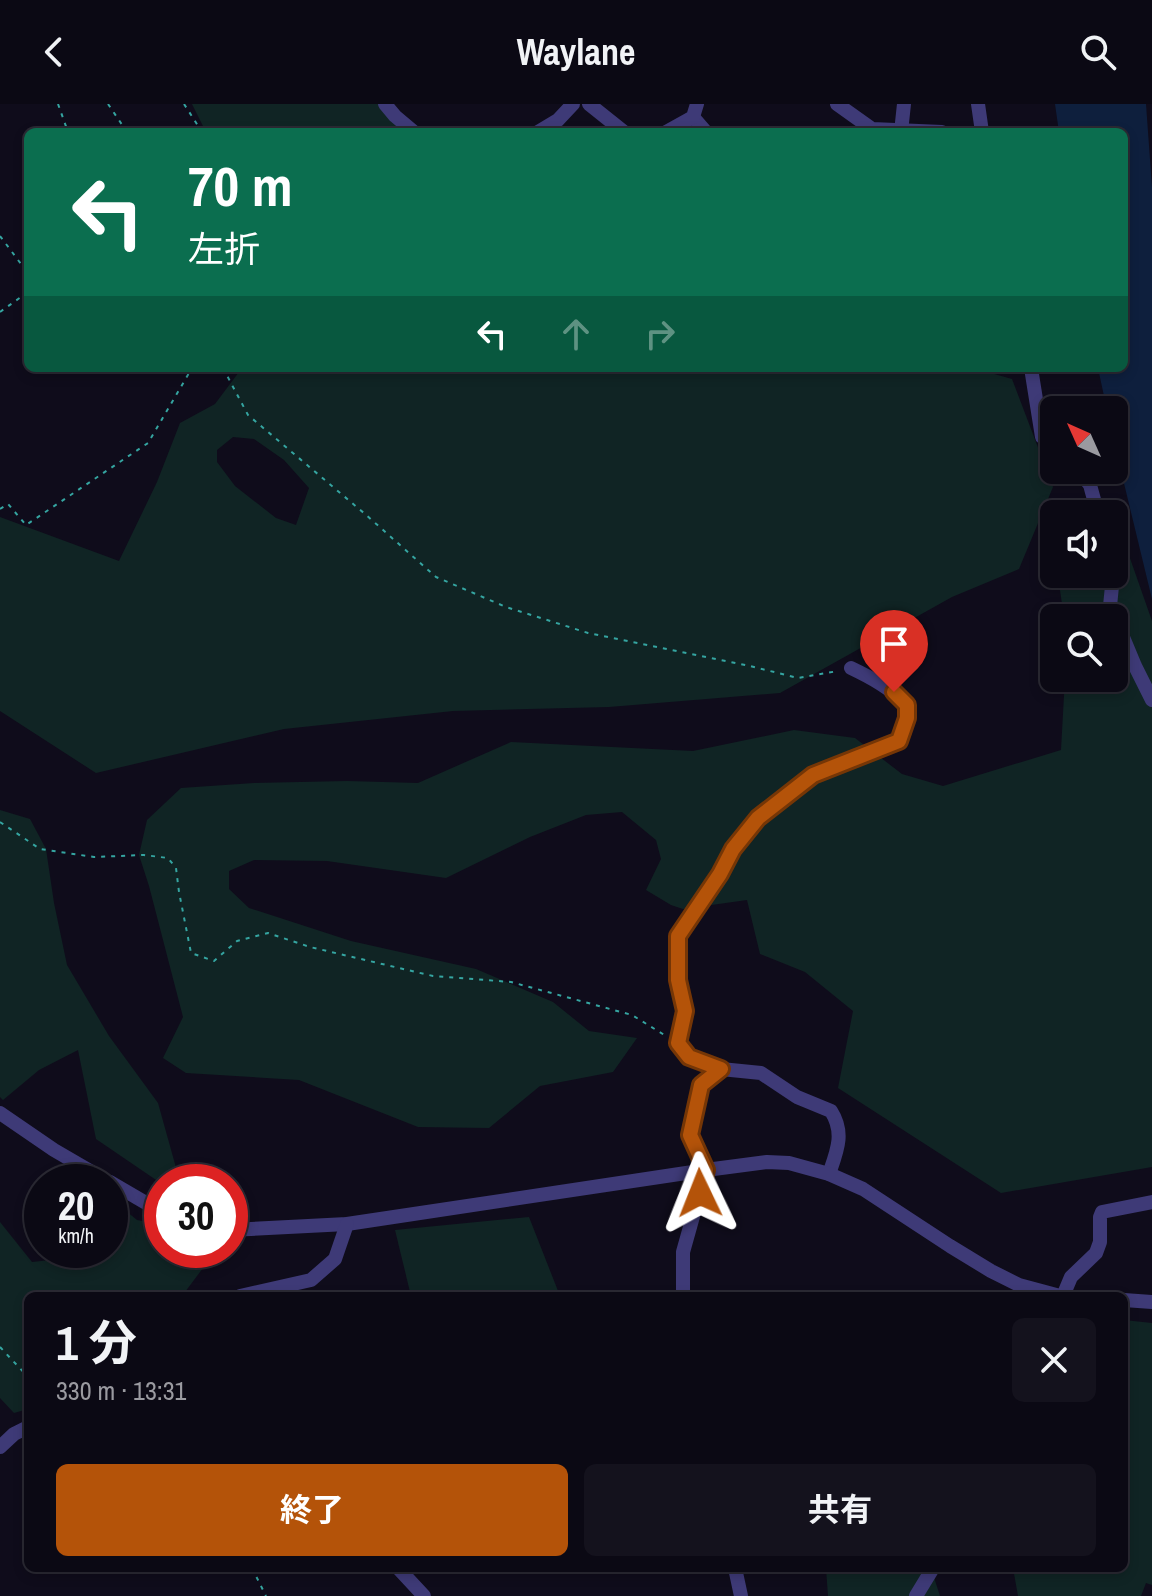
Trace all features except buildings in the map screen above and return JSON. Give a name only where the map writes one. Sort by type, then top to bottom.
[{"type":"street","points":[[385,104],[409,128]]},
{"type":"street","points":[[545,128],[558,120],[573,104]]},
{"type":"street","points":[[589,104],[619,128]]},
{"type":"street","points":[[837,104],[871,128]]},
{"type":"street","points":[[901,128],[904,104]]},
{"type":"street","points":[[978,104],[981,128]]},
{"type":"street","points":[[671,128],[695,110],[704,128]]},
{"type":"street","points":[[1032,372],[1040,424]]},
{"type":"street","points":[[1112,588],[1110,606],[1152,700]]},
{"type":"street","points":[[829,1174],[840,1145],[839,1128],[831,1111],[797,1097],[761,1073],[721,1069],[689,1057],[678,1043],[685,1011],[678,980],[678,936],[733,849],[758,818],[813,775],[899,741],[907,718],[907,705],[875,679],[851,668]]},
{"type":"street","points":[[683,1292],[683,1252],[706,1170],[690,1135],[701,1085],[721,1069]]},
{"type":"street","points":[[0,1113],[78,1164]]},
{"type":"street","points":[[248,1229],[347,1224],[706,1170],[767,1162],[789,1163],[829,1174],[863,1189],[1017,1291]]},
{"type":"street","points":[[1064,1292],[1071,1277],[1096,1253],[1102,1212],[1152,1202]]},
{"type":"street","points":[[258,1292],[311,1280],[335,1259],[347,1224]]},
{"type":"street","points":[[1128,1300],[1152,1302]]},
{"type":"street","points":[[0,1447],[24,1429]]},
{"type":"street","points":[[402,1572],[424,1596]]},
{"type":"street","points":[[736,1572],[741,1596]]},
{"type":"street","points":[[916,1596],[931,1572]]},
{"type":"path","points":[[58,104],[67,128]]},
{"type":"path","points":[[108,104],[124,128]]},
{"type":"path","points":[[184,104],[199,128]]},
{"type":"path","points":[[0,236],[24,267]]},
{"type":"path","points":[[0,312],[24,295]]},
{"type":"path","points":[[0,509],[8,504],[26,525],[148,443],[190,372]]},
{"type":"path","points":[[225,372],[248,415],[436,577],[506,607],[588,633],[798,678],[851,668]]},
{"type":"path","points":[[0,822],[40,849],[94,857],[144,855],[168,858],[176,868],[191,953],[203,959],[214,961],[237,941],[268,933],[310,947],[433,976],[526,986],[632,1015],[678,1043]]},
{"type":"path","points":[[0,1347],[24,1373]]},
{"type":"path","points":[[254,1572],[266,1596]]},
{"type":"green space","points":[[192,104],[386,104],[407,128],[204,128]]},
{"type":"green space","points":[[239,372],[987,372],[1012,379],[1040,453],[1040,484],[1052,484],[1053,487],[1048,500],[1040,500],[1040,518],[1019,569],[952,597],[780,693],[609,707],[453,711],[284,729],[96,773],[0,711],[0,517],[119,561],[157,482],[180,423],[215,404]],"holes":[[[233,437],[254,439],[284,460],[309,488],[296,525],[276,518],[235,486],[217,462],[217,450]]]},
{"type":"green space","points":[[1128,553],[1152,621],[1152,1167],[1001,1193],[838,1088],[853,1011],[805,972],[760,954],[747,900],[683,909],[646,890],[661,859],[656,840],[622,812],[586,815],[530,837],[446,878],[327,861],[254,860],[229,871],[229,889],[249,908],[351,941],[476,969],[553,1002],[589,1031],[637,1038],[613,1072],[540,1086],[489,1128],[418,1127],[299,1080],[186,1073],[163,1058],[183,1017],[139,855],[147,820],[181,788],[347,781],[418,783],[511,742],[693,751],[794,730],[855,738],[902,774],[943,786],[1061,750],[1064,692],[1128,692],[1128,604],[1062,604],[1060,588],[1128,588]]},
{"type":"green space","points":[[0,810],[30,819],[46,849],[67,965],[109,1036],[158,1103],[175,1164],[144,1164],[144,1172],[96,1139],[78,1050],[39,1070],[3,1100],[0,1097]]},
{"type":"green space","points":[[128,1213],[144,1221],[144,1268],[203,1268],[185,1292],[24,1292],[24,1410],[14,1413],[0,1398],[0,1222],[24,1252],[24,1268],[128,1268]]},
{"type":"green space","points":[[529,1217],[558,1292],[410,1292],[395,1230]]},
{"type":"green space","points":[[1128,1320],[1152,1323],[1152,1585],[1146,1583],[1141,1596],[1018,1596],[1014,1572],[1128,1572]]},
{"type":"green space","points":[[826,1572],[932,1572],[940,1596],[828,1596]]},
{"type":"water","points":[[1055,104],[1146,104],[1152,187],[1152,599],[1124,484],[1128,484],[1128,396],[1104,396],[1099,372],[1128,372],[1128,128],[1058,128]]},
{"type":"route","points":[[700,1193],[706,1170],[690,1135],[701,1085],[721,1069],[689,1057],[678,1043],[685,1011],[678,980],[678,936],[733,849],[758,818],[813,775],[899,741],[905,727],[907,705],[894,692]]}]
